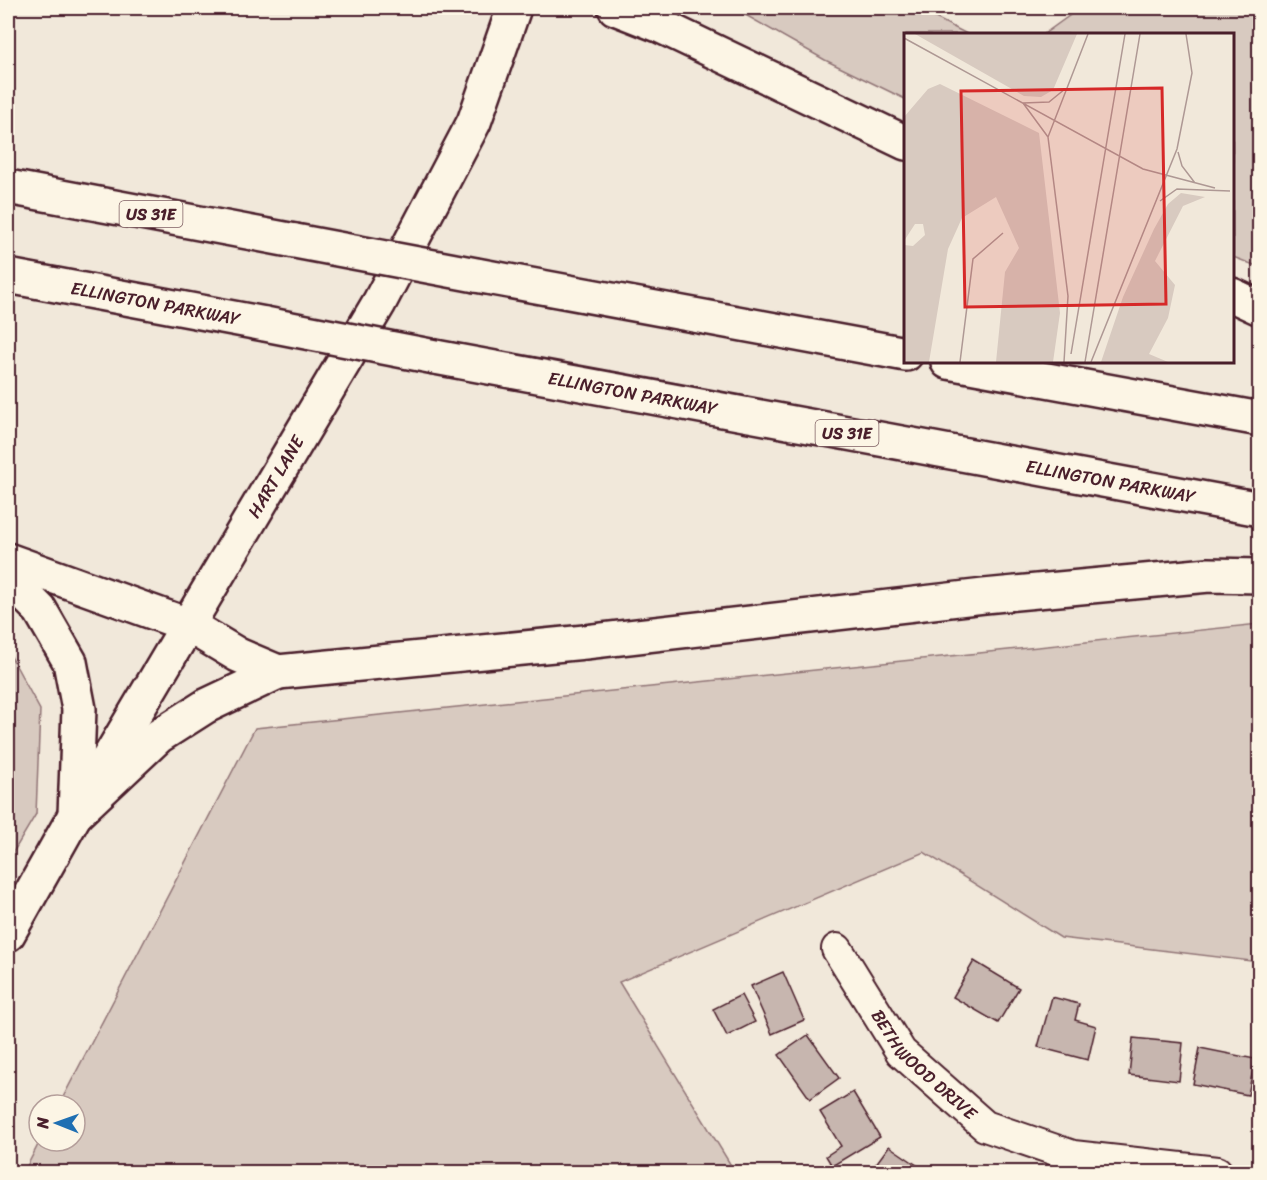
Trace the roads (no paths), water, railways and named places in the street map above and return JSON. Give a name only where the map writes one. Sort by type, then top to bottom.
[{"type":"main road","name":"HART LANE","points":[[8,934],[75,815],[394,273],[474,122],[514,8]]},
{"type":"main road","points":[[615,8],[654,17],[904,142]]},
{"type":"main road","name":"US 31E","points":[[8,188],[904,354]]},
{"type":"main road","name":"ELLINGTON PARKWAY","points":[[8,276],[1260,509]]},
{"type":"main road","points":[[1234,296],[1260,308]]},
{"type":"main road","points":[[953,363],[1260,419]]},
{"type":"main road","points":[[8,560],[188,625],[238,655],[279,672]]},
{"type":"main road","points":[[75,815],[159,736],[206,706],[279,672],[585,642],[984,596],[1209,575],[1260,576]]},
{"type":"main road","points":[[8,578],[40,610],[70,662],[80,709],[75,815]]},
{"type":"street","name":"BETHWOOD DRIVE","points":[[837,949],[901,1052],[986,1126],[1072,1156],[1217,1173]]}]
